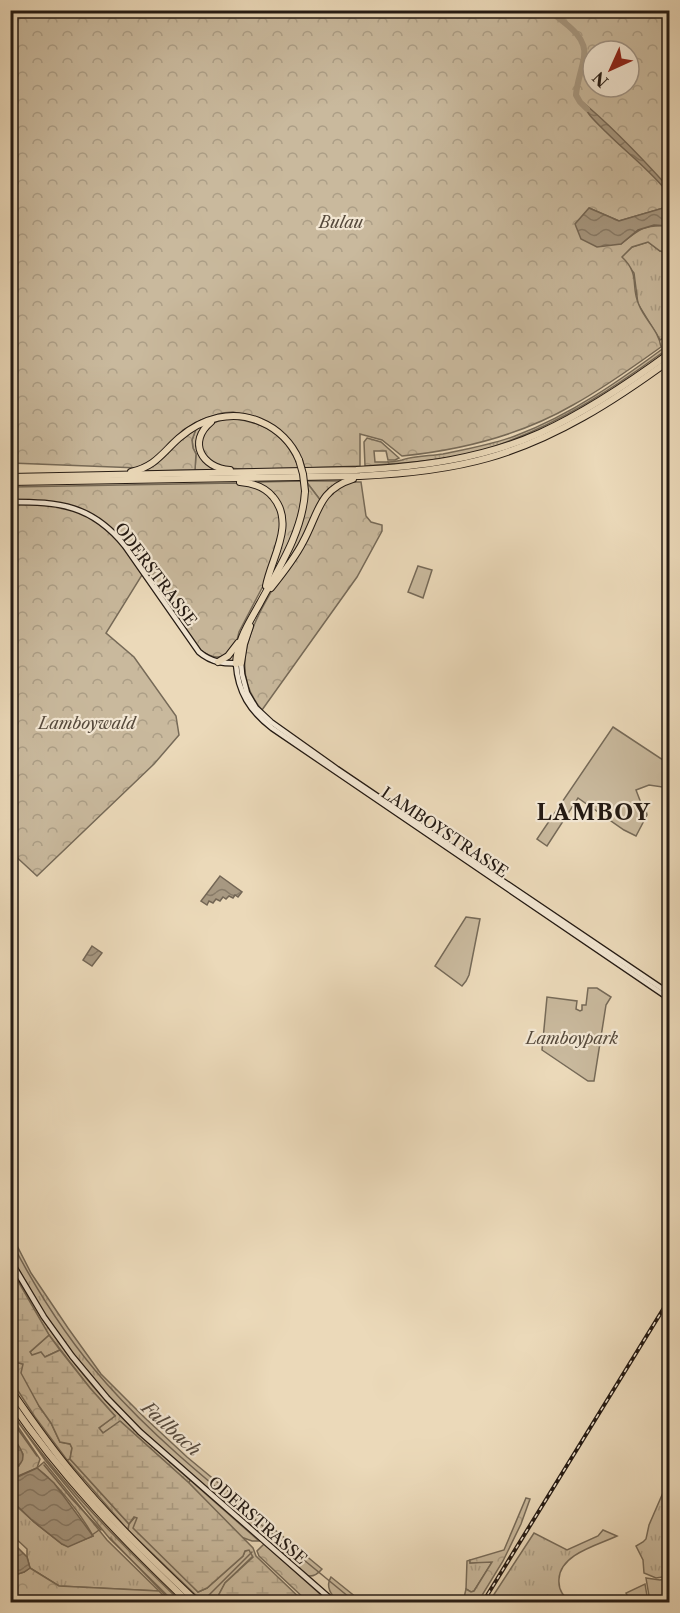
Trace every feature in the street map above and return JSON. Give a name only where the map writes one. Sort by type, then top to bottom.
[{"type":"highway","points":[[10,477],[391,468],[440,462],[485,452],[525,439],[571,417],[622,386],[669,353]]},
{"type":"highway","points":[[10,482],[360,476],[440,469],[487,458],[529,444],[573,424],[669,360]]},
{"type":"highway","points":[[126,475],[150,465],[187,432],[219,417],[240,416],[264,423],[283,436],[294,450],[303,474],[305,491],[303,512],[298,528],[265,594],[247,623],[237,651],[239,664]]},
{"type":"highway","points":[[219,417],[209,423],[201,434],[199,444],[201,454],[214,466],[242,473]]},
{"type":"highway","points":[[265,594],[298,551],[326,496],[339,484],[360,476]]},
{"type":"highway","points":[[231,479],[264,489],[277,502],[281,512],[282,528],[265,594]]},
{"type":"highway","points":[[239,664],[254,614]]},
{"type":"highway","points":[[218,662],[228,656],[240,640]]},
{"type":"highway","points":[[10,1389],[40,1432],[89,1493],[197,1602]]},
{"type":"highway","points":[[10,1401],[35,1436],[86,1498],[126,1542],[188,1602]]},
{"type":"main road","name":"ODERSTRASSE","points":[[10,502],[63,505],[101,522],[125,546],[196,649],[218,662],[239,664]]},
{"type":"main road","name":"LAMBOYSTRASSE","points":[[239,664],[247,693],[256,708],[271,722],[669,994]]},
{"type":"main road","name":"LAMBOYSTRASSE","points":[[239,664],[239,682],[246,700],[253,712],[272,729],[669,999]]},
{"type":"main road","name":"ODERSTRASSE","points":[[10,1260],[51,1326],[106,1398],[148,1439],[334,1602]]},
{"type":"green space","name":"Bulau","points":[[11,11],[669,11],[669,215],[663,208],[619,221],[589,208],[621,244],[643,229],[669,226],[669,253],[660,251],[648,242],[632,247],[622,257],[631,269],[639,305],[658,336],[661,347],[596,392],[553,416],[512,433],[469,445],[402,456],[382,440],[360,434],[360,466],[305,468],[302,459],[271,424],[259,418],[233,412],[201,420],[183,430],[159,457],[139,468],[11,463]]},
{"type":"green space","points":[[648,242],[660,251],[669,253],[669,314],[664,318],[669,335],[660,340],[638,304],[634,273],[621,257],[632,247]]},
{"type":"green space","points":[[669,344],[669,348],[605,392],[529,433],[490,448],[460,456],[389,464],[388,462],[479,446],[506,439],[536,427],[595,396]]},
{"type":"green space","points":[[228,418],[252,422],[272,431],[287,446],[299,468],[244,469],[222,467],[211,462],[203,451],[202,436],[210,425]]},
{"type":"green space","points":[[209,422],[217,470],[195,470],[196,454],[192,440],[196,429]]},
{"type":"green space","points":[[196,429],[192,440],[196,454],[195,470],[140,471]]},
{"type":"green space","points":[[367,438],[381,442],[399,458],[388,460],[386,451],[374,451],[375,462],[388,462],[389,464],[365,466],[364,442]]},
{"type":"green space","points":[[302,481],[298,517],[284,553],[272,573],[283,513],[259,485],[259,482]]},
{"type":"green space","points":[[307,481],[341,481],[321,501]]},
{"type":"green space","points":[[351,482],[361,482],[366,516],[371,522],[382,525],[382,531],[357,577],[262,710],[251,693],[246,676],[245,659],[254,624],[320,508],[333,490]]},
{"type":"green space","name":"Lamboywald","points":[[247,484],[261,489],[274,500],[280,516],[280,530],[263,586],[239,632],[234,652],[217,657],[200,650],[145,570],[106,633],[134,657],[176,716],[179,735],[154,764],[37,876],[11,852],[11,487]]},
{"type":"green space","points":[[308,484],[321,501],[305,535],[276,579],[301,522]]},
{"type":"green space","points":[[418,566],[432,570],[423,598],[408,592]]},
{"type":"green space","points":[[613,727],[669,764],[669,788],[649,785],[636,790],[647,815],[636,836],[578,798],[547,846],[537,839]]},
{"type":"green space","points":[[466,917],[480,919],[469,975],[462,986],[435,966]]},
{"type":"green space","name":"Lamboypark","points":[[588,988],[597,988],[611,997],[606,1005],[594,1081],[588,1081],[542,1050],[547,997],[577,1001],[576,1009],[580,1011],[582,1005],[586,1005]]},
{"type":"green space","points":[[10,1232],[31,1273],[101,1374],[187,1457],[322,1569],[318,1573],[312,1576],[305,1575],[120,1410],[82,1367],[45,1315],[11,1257]]},
{"type":"green space","points":[[10,1265],[54,1336],[92,1385],[126,1422],[190,1480],[189,1483],[121,1422],[103,1433],[99,1428],[115,1416],[49,1335]]},
{"type":"green space","points":[[11,1269],[49,1335],[30,1352],[32,1355],[41,1352],[45,1357],[60,1350],[115,1416],[99,1428],[103,1433],[120,1421],[189,1483],[253,1548],[256,1556],[304,1602],[215,1602],[225,1583],[253,1557],[249,1550],[245,1551],[243,1556],[207,1588],[198,1592],[133,1528],[137,1518],[134,1517],[129,1524],[70,1459],[72,1448],[70,1444],[60,1442],[39,1406],[21,1373],[23,1364],[11,1361]]},
{"type":"green space","points":[[49,1335],[60,1350],[45,1357],[32,1356],[30,1352]]},
{"type":"green space","points":[[10,1361],[23,1364],[39,1406],[60,1442],[70,1444],[72,1448],[70,1459],[67,1460],[11,1380]]},
{"type":"green space","points":[[10,1410],[69,1487],[181,1602],[174,1602],[110,1539],[45,1460]]},
{"type":"green space","points":[[10,1415],[40,1459],[37,1468],[11,1479],[11,1470],[19,1466],[23,1454],[11,1433]]},
{"type":"green space","points":[[70,1459],[129,1524],[128,1530],[67,1460]]},
{"type":"green space","points":[[44,1462],[107,1540],[159,1591],[59,1586],[30,1568],[27,1549],[11,1534],[10,1500],[62,1544],[68,1546],[93,1536],[68,1499],[37,1468]]},
{"type":"green space","points":[[190,1480],[259,1541],[241,1537],[189,1483]]},
{"type":"green space","points":[[665,1488],[670,1489],[669,1576],[656,1578],[644,1573],[643,1560],[636,1546],[646,1539],[649,1525]]},
{"type":"green space","points":[[526,1498],[530,1499],[521,1524],[503,1561],[478,1602],[463,1602],[466,1589],[474,1591],[492,1562],[470,1563],[470,1560],[504,1550]]},
{"type":"green space","points":[[135,1517],[138,1517],[198,1592],[207,1588],[243,1556],[245,1551],[249,1550],[253,1556],[225,1583],[215,1602],[203,1602],[128,1530],[129,1524]]},
{"type":"green space","points":[[603,1530],[617,1536],[581,1552],[566,1563],[561,1570],[560,1590],[572,1602],[489,1602],[534,1533],[567,1550],[598,1536]]},
{"type":"green space","points":[[264,1544],[329,1602],[308,1602],[259,1556],[257,1551]]},
{"type":"green space","points":[[470,1560],[470,1563],[493,1561],[474,1591],[471,1592],[466,1589],[467,1561]]},
{"type":"green space","points":[[30,1568],[59,1586],[159,1591],[170,1602],[11,1602],[10,1569],[18,1574]]},
{"type":"green space","points":[[331,1577],[362,1602],[339,1602],[330,1591]]},
{"type":"green space","points":[[646,1578],[660,1580],[669,1578],[669,1602],[650,1602]]},
{"type":"green space","points":[[645,1584],[648,1602],[625,1602],[624,1600],[628,1597],[626,1593]]},
{"type":"water","points":[[580,100],[637,153],[669,188],[669,194],[595,121]]},
{"type":"water","points":[[589,208],[619,221],[663,208],[669,215],[669,226],[654,225],[638,230],[621,244],[597,247],[581,239],[575,224]]},
{"type":"water","points":[[220,876],[242,892],[238,897],[229,896],[226,899],[223,897],[220,901],[216,899],[213,903],[209,901],[207,905],[201,901]]},
{"type":"water","points":[[92,946],[102,953],[92,966],[83,960]]},
{"type":"water","points":[[10,1433],[21,1449],[23,1458],[18,1466],[11,1470]]},
{"type":"water","points":[[37,1468],[54,1483],[93,1536],[68,1547],[34,1522],[11,1500],[11,1480]]},
{"type":"water","points":[[11,1541],[27,1557],[30,1568],[18,1574],[11,1569]]},
{"type":"waterway","points":[[548,10],[573,30],[582,42],[584,57],[576,95],[587,109]]},
{"type":"waterway","name":"Fallbach","points":[[10,1239],[42,1296],[66,1332],[92,1367],[123,1401],[158,1437],[196,1470],[355,1602]]},
{"type":"waterway","points":[[10,1418],[37,1456]]},
{"type":"waterway","points":[[44,1465],[101,1530]]},
{"type":"waterway","points":[[92,1535],[99,1530]]},
{"type":"waterway","points":[[110,1538],[172,1602]]},
{"type":"waterway","points":[[208,1596],[252,1552]]},
{"type":"waterway","points":[[158,1599],[165,1598]]},
{"type":"railway","points":[[483,1602],[670,1298]]},
{"type":"district","name":"LAMBOY","points":[[594,812]]}]
